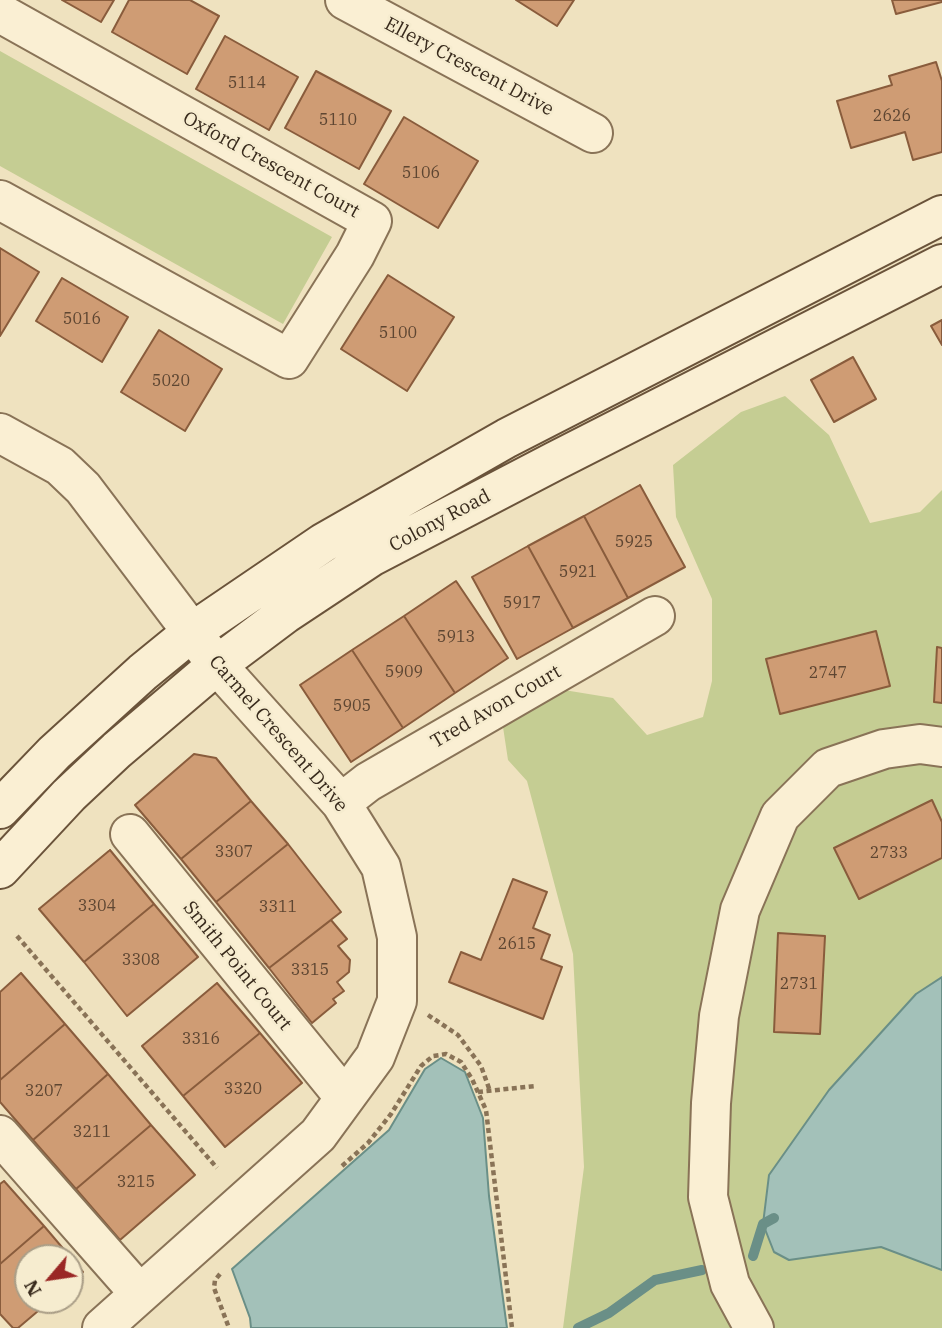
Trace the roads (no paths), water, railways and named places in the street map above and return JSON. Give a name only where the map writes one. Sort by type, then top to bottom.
[{"type":"street","name":"Ellery Crescent Drive","points":[[345,0],[593,133]]},
{"type":"street","name":"Oxford Crescent Court","points":[[0,13],[372,221],[355,254],[289,359],[0,200]]},
{"type":"street","name":"Colony Road","points":[[0,809],[64,744],[143,672],[192,632],[323,543],[455,467],[942,215]]},
{"type":"street","name":"Colony Road","points":[[0,869],[117,750],[218,665],[285,614],[371,557],[942,264]]},
{"type":"street","name":"Carmel Crescent Drive","points":[[0,433],[60,466],[83,488],[218,665],[341,803],[381,867],[397,937],[397,1001],[375,1057],[318,1135],[102,1328]]},
{"type":"street","name":"Tred Avon Court","points":[[341,803],[368,782],[655,616]]},
{"type":"street","points":[[754,1328],[730,1284],[708,1197],[711,1103],[719,1016],[740,910],[780,816],[828,768],[884,749],[920,744],[942,747]]},
{"type":"street","name":"Smith Point Court","points":[[130,834],[345,1098]]},
{"type":"street","points":[[0,1135],[140,1294]]},
{"type":"water","points":[[942,977],[942,1270],[881,1247],[789,1260],[774,1252],[763,1224],[769,1175],[829,1090],[916,994]]},
{"type":"water","points":[[441,1058],[465,1072],[483,1118],[489,1196],[507,1328],[251,1328],[250,1318],[232,1269],[389,1130],[425,1069]]},
{"type":"waterway","points":[[753,1256],[763,1224],[774,1218]]},
{"type":"waterway","points":[[578,1328],[609,1313],[655,1280],[702,1270]]}]
